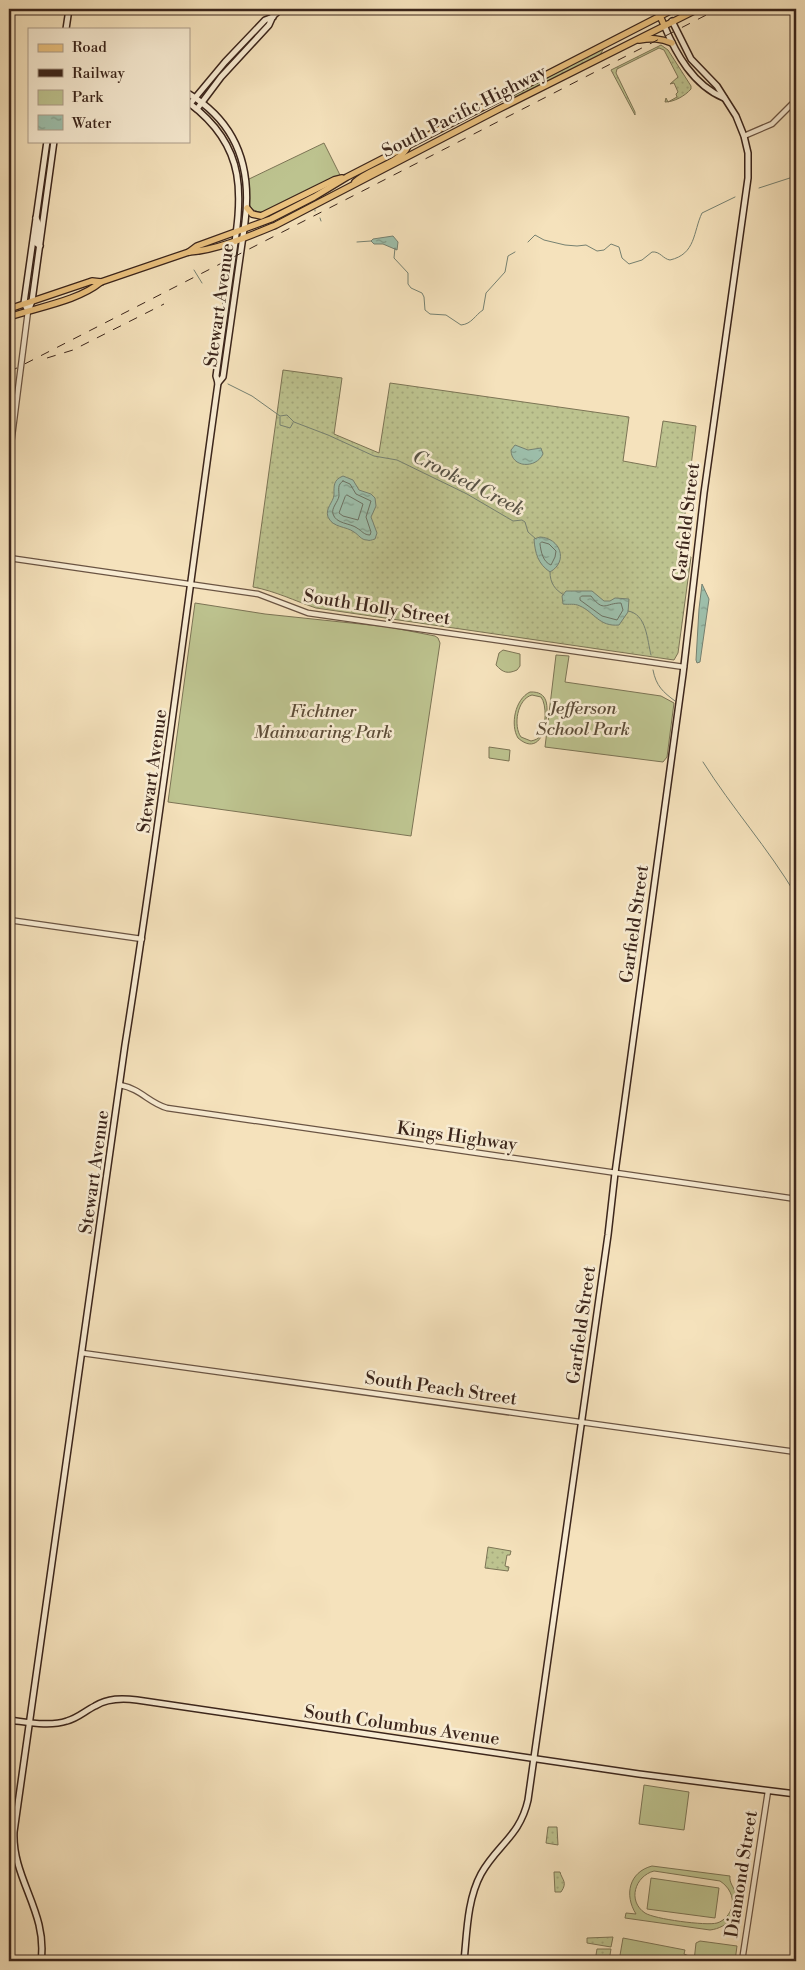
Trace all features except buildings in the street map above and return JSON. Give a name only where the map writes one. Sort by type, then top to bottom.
[{"type":"main road","points":[[66,28],[69,9]]},
{"type":"main road","points":[[197,109],[226,71],[269,25],[273,16],[280,9]]},
{"type":"main road","name":"Garfield Street","points":[[657,9],[672,44],[684,63],[696,78],[712,92],[724,98]]},
{"type":"main road","name":"South Pacific Highway","points":[[189,252],[198,252],[276,225],[632,41],[698,9]]},
{"type":"main road","name":"Garfield Street","points":[[464,1961],[471,1902],[475,1888],[482,1873],[512,1837],[522,1819],[528,1800],[583,1422],[684,667],[704,493],[748,185],[749,165],[744,136],[736,116],[717,86],[691,59],[672,21],[669,10]]},
{"type":"main road","name":"South Pacific Highway","points":[[189,252],[197,246],[244,230],[306,202],[347,177],[669,10]]},
{"type":"main road","points":[[190,102],[264,20],[273,16]]},
{"type":"main road","points":[[632,41],[655,38],[664,39],[672,44]]},
{"type":"main road","name":"Stewart Avenue","points":[[190,95],[202,102],[228,129],[240,151],[245,176],[246,208],[244,230],[223,377],[218,383]]},
{"type":"main road","name":"Stewart Avenue","points":[[41,1961],[41,1930],[18,1866],[14,1846],[14,1832],[142,939],[218,383],[216,376],[240,199],[236,170],[226,143],[208,120],[190,104]]},
{"type":"main road","points":[[28,311],[24,303],[47,142]]},
{"type":"main road","points":[[28,311],[32,301],[54,142]]},
{"type":"main road","points":[[350,187],[362,176],[403,154],[409,145]]},
{"type":"main road","points":[[246,208],[252,214],[261,216],[334,180],[347,177]]},
{"type":"main road","points":[[36,218],[39,225],[36,243],[40,246]]},
{"type":"main road","points":[[9,316],[62,300],[93,288],[101,282],[189,252]]},
{"type":"main road","points":[[9,309],[92,281],[101,282]]},
{"type":"main road","points":[[62,300],[81,288],[81,285]]},
{"type":"main road","points":[[225,316],[224,352],[226,355]]},
{"type":"main road","name":"South Columbus Avenue","points":[[9,1720],[53,1724],[67,1722],[101,1703],[116,1699],[128,1699],[796,1794]]},
{"type":"street","points":[[744,136],[772,124],[796,100]]},
{"type":"street","points":[[9,460],[28,311]]},
{"type":"street","name":"South Holly Street","points":[[9,558],[258,594],[308,613],[684,667]]},
{"type":"street","points":[[9,920],[142,939]]},
{"type":"street","name":"Kings Highway","points":[[120,1085],[135,1089],[158,1105],[167,1108],[796,1198]]},
{"type":"street","name":"South Peach Street","points":[[82,1353],[796,1452]]},
{"type":"street","name":"Diamond Street","points":[[742,1961],[768,1790]]},
{"type":"green space","points":[[661,45],[668,50],[691,86],[691,89],[686,94],[669,102],[677,97],[676,94],[678,92],[674,83],[670,84],[678,77],[664,50],[659,48],[617,69],[616,73],[635,115],[611,70]]},
{"type":"green space","points":[[604,48],[600,55],[506,102],[518,93]]},
{"type":"green space","points":[[324,143],[340,175],[264,212],[253,210],[248,202],[247,180]]},
{"type":"green space","points":[[283,370],[342,378],[334,434],[379,453],[390,383],[629,417],[623,461],[656,467],[663,421],[696,426],[680,554],[691,557],[678,653],[674,660],[316,608],[253,587]]},
{"type":"green space","name":"Fichtner Mainwaring Park","points":[[195,603],[265,614],[389,627],[438,638],[440,643],[411,836],[168,802]]},
{"type":"green space","points":[[503,650],[520,654],[520,666],[517,670],[506,672],[496,665],[499,653]]},
{"type":"green space","name":"Jefferson School Park","points":[[556,655],[569,656],[565,682],[661,696],[674,703],[667,757],[663,762],[545,747]]},
{"type":"green space","points":[[530,692],[541,694],[547,705],[546,721],[543,733],[538,741],[529,744],[518,738],[514,726],[515,713],[525,695]],"holes":[[[532,695],[541,697],[545,710],[543,731],[537,739],[531,741],[521,737],[517,726],[518,713],[527,698]]]},
{"type":"green space","points":[[489,747],[510,750],[509,761],[489,758]]},
{"type":"green space","points":[[488,1547],[511,1551],[510,1555],[507,1555],[505,1566],[509,1567],[508,1571],[485,1568]]},
{"type":"green space","points":[[644,1785],[689,1792],[684,1830],[639,1824]]},
{"type":"green space","points":[[548,1827],[557,1827],[558,1845],[546,1843]]},
{"type":"green space","points":[[652,1866],[730,1876],[737,1901],[735,1913],[728,1922],[717,1929],[710,1930],[625,1918],[626,1913],[636,1914],[630,1899],[631,1885],[638,1873]],"holes":[[[654,1871],[720,1881],[730,1892],[732,1907],[728,1915],[717,1923],[692,1923],[658,1918],[645,1913],[636,1902],[635,1896],[638,1883],[647,1874]]]},
{"type":"green space","points":[[554,1872],[560,1872],[564,1881],[561,1892],[555,1892]]},
{"type":"green space","points":[[651,1878],[719,1888],[715,1918],[647,1909]]},
{"type":"green space","points":[[613,1937],[611,1947],[587,1943],[587,1938]]},
{"type":"green space","points":[[623,1938],[685,1950],[684,1954],[689,1956],[688,1961],[619,1961]]},
{"type":"green space","points":[[700,1941],[737,1946],[735,1961],[694,1961],[696,1943]]},
{"type":"green space","points":[[597,1949],[611,1949],[609,1961],[595,1961]]},
{"type":"water","points":[[393,236],[398,242],[397,250],[383,244],[374,244],[371,241],[373,239]]},
{"type":"water","points":[[515,445],[528,450],[541,448],[543,454],[540,459],[530,464],[519,463],[512,456],[511,450]]},
{"type":"water","points":[[343,476],[353,480],[359,490],[371,494],[375,498],[376,506],[371,517],[377,533],[375,539],[363,539],[351,530],[330,521],[327,514],[328,508],[334,495],[337,479]]},
{"type":"water","points":[[540,537],[553,541],[560,551],[559,562],[550,572],[540,562],[536,553],[534,539]]},
{"type":"water","points":[[702,584],[709,599],[700,662],[697,663],[699,609]]},
{"type":"water","points":[[566,591],[592,591],[604,601],[610,601],[615,598],[629,599],[628,612],[619,625],[606,624],[580,606],[563,604],[562,596]]},
{"type":"waterway","points":[[759,188],[796,176]]},
{"type":"waterway","points":[[528,242],[535,235],[544,240],[565,245],[586,245],[597,251],[604,250],[611,244],[619,247],[622,258],[629,264],[642,260],[652,252],[670,260],[685,253],[689,248],[702,213],[735,197]]},
{"type":"waterway","points":[[357,242],[371,241]]},
{"type":"waterway","points":[[395,248],[394,258],[408,273],[408,284],[411,288],[422,293],[425,310],[430,314],[446,315],[461,325],[471,321],[483,310],[486,293],[505,272],[508,256],[515,252]]},
{"type":"waterway","name":"Crooked Creek","points":[[194,270],[202,283]]},
{"type":"waterway","name":"Crooked Creek","points":[[228,384],[252,396],[280,416],[287,415],[294,422],[374,456],[397,460],[467,494],[513,521],[522,520],[525,522],[528,532],[536,539]]},
{"type":"waterway","name":"Crooked Creek","points":[[280,417],[280,425],[290,428],[293,423]]},
{"type":"waterway","name":"Crooked Creek","points":[[550,572],[554,586],[564,595]]},
{"type":"waterway","name":"Crooked Creek","points":[[628,611],[634,613],[643,622],[651,655]]},
{"type":"waterway","points":[[653,670],[661,688],[675,701]]},
{"type":"waterway","points":[[703,762],[796,895]]},
{"type":"railway","points":[[9,372],[718,9]]},
{"type":"railway","points":[[47,358],[73,350],[164,304]]}]
